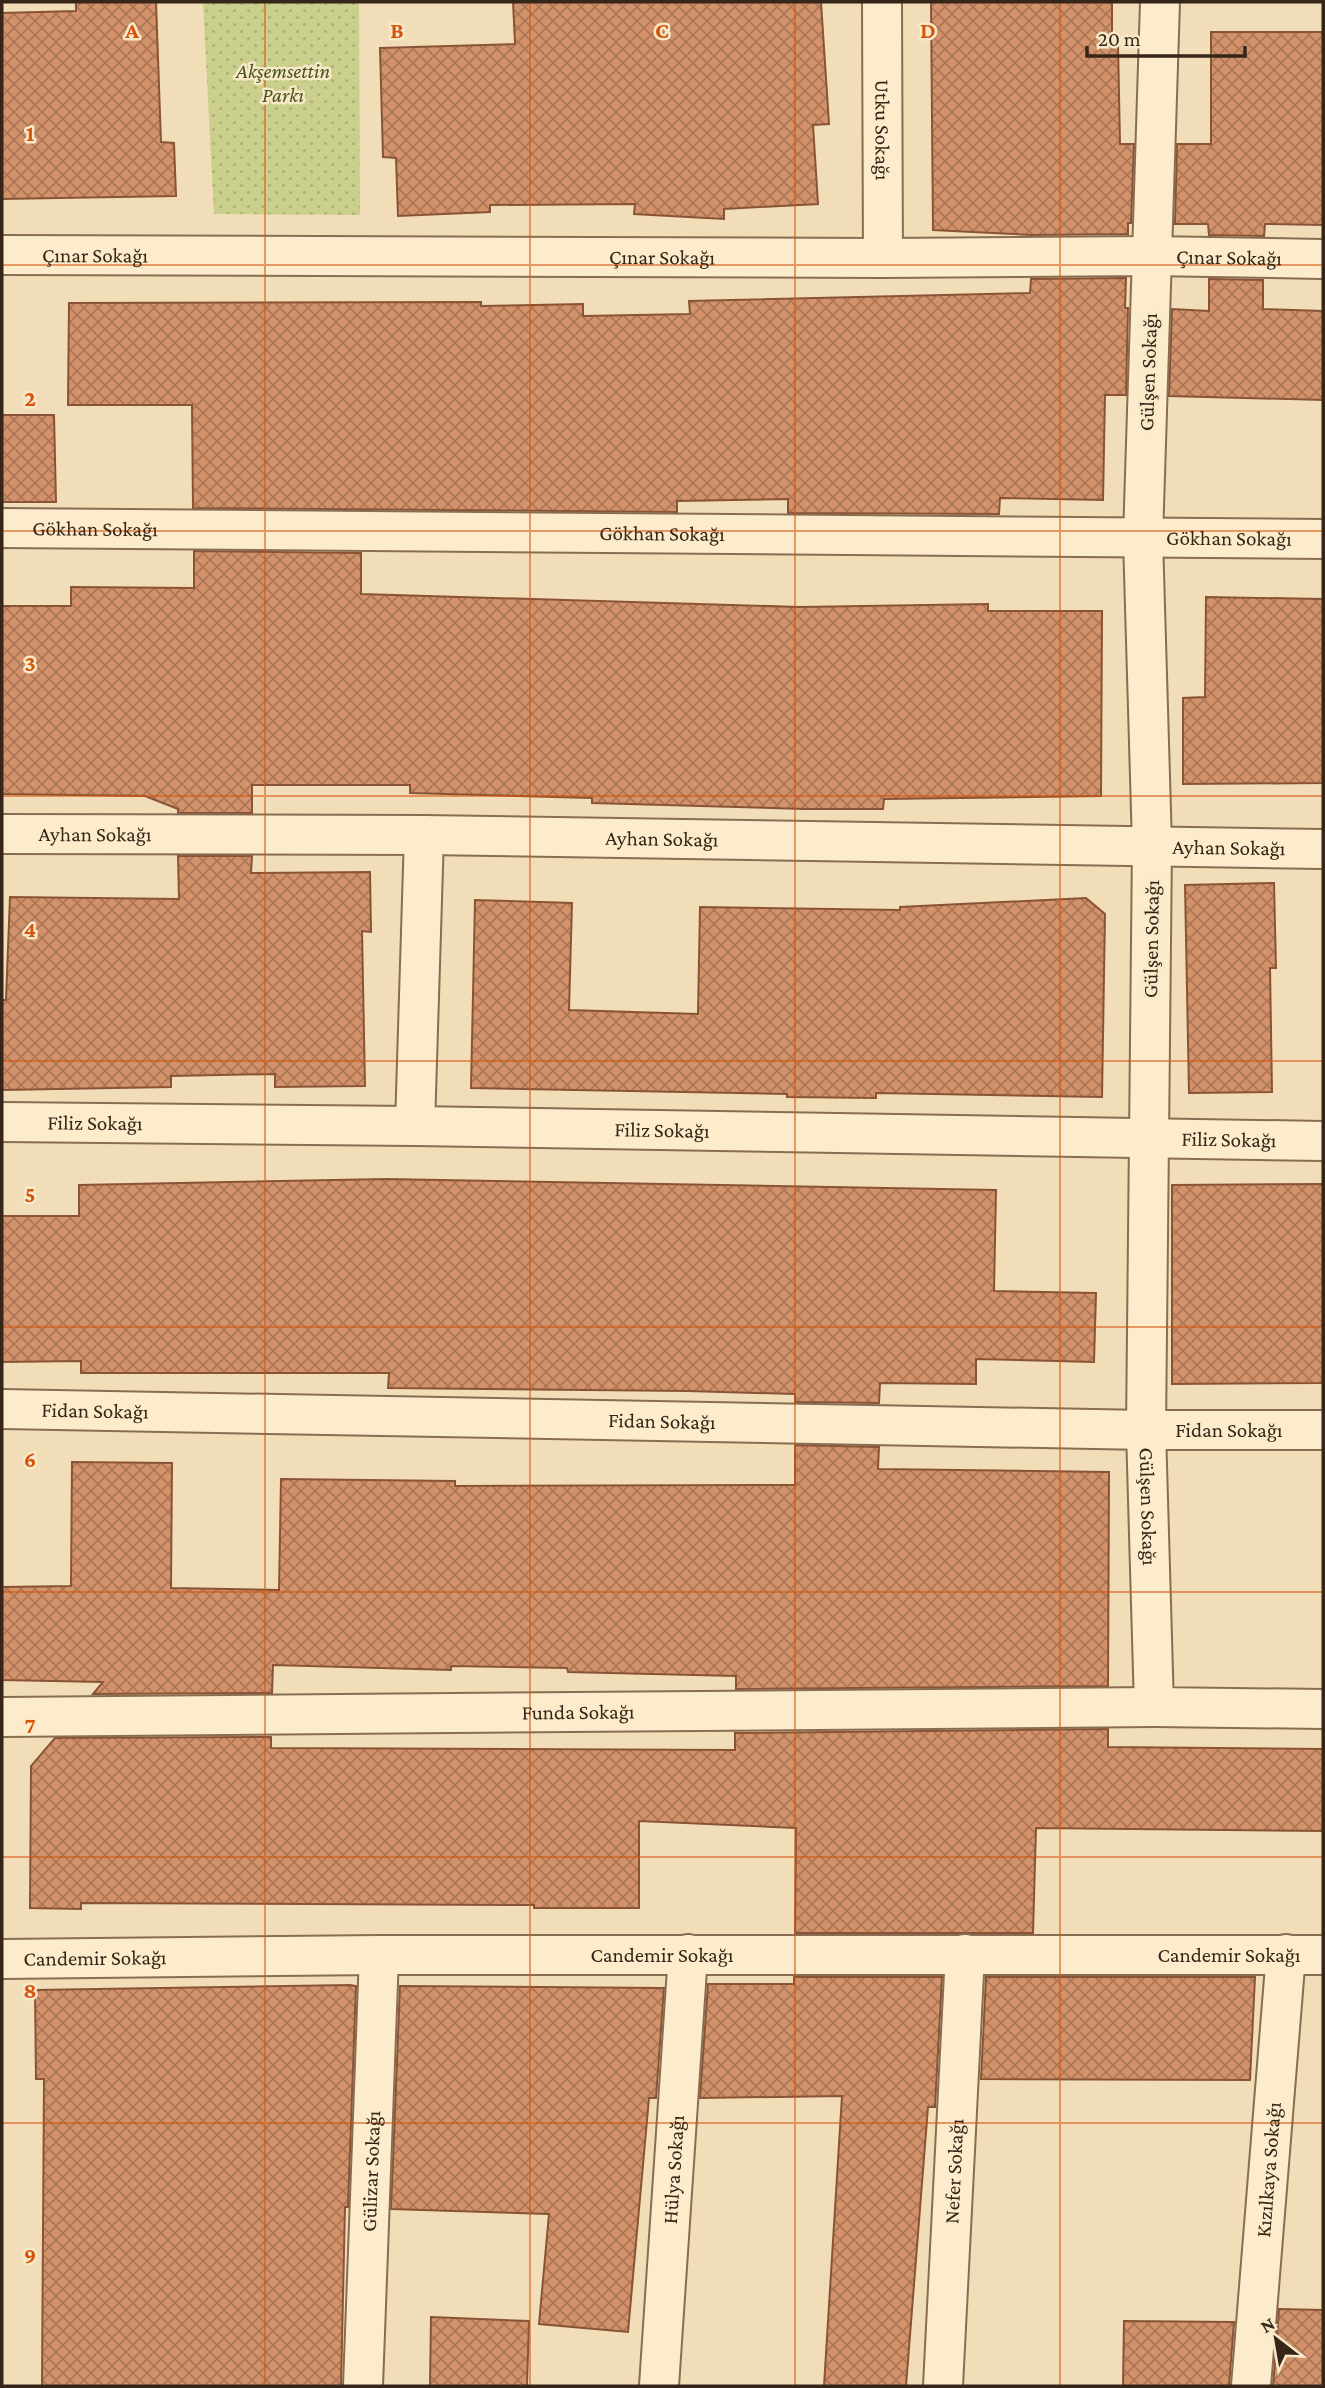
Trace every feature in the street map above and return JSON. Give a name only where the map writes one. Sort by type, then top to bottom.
[{"type":"street","name":"Utku Sokağı","points":[[882,2],[883,258]]},
{"type":"street","name":"Gülşen Sokağı","points":[[1154,1707],[1146,1430],[1152,845],[1143,538],[1160,2]]},
{"type":"street","name":"Çınar Sokağı","points":[[2,255],[883,258],[1151,256],[1323,259]]},
{"type":"street","name":"Gökhan Sokağı","points":[[2,528],[1323,539]]},
{"type":"street","name":"Ayhan Sokağı","points":[[2,834],[424,835],[1323,849]]},
{"type":"street","points":[[415,1126],[424,835]]},
{"type":"street","name":"Filiz Sokağı","points":[[2,1122],[1323,1141]]},
{"type":"street","name":"Fidan Sokağı","points":[[2,1409],[1146,1430],[1323,1430]]},
{"type":"street","points":[[1154,1707],[1323,1709]]},
{"type":"street","name":"Funda Sokağı","points":[[2,1717],[1154,1707]]},
{"type":"street","name":"Candemir Sokağı","points":[[2,1959],[688,1954],[1323,1955]]},
{"type":"street","name":"Hülya Sokağı","points":[[659,2386],[688,1954]]},
{"type":"street","name":"Nefer Sokağı","points":[[943,2386],[965,1954]]},
{"type":"street","name":"Kızılkaya Sokağı","points":[[1251,2386],[1286,1954]]},
{"type":"street","name":"Gülizar Sokağı","points":[[363,2386],[379,1955]]},
{"type":"green space","name":"Akşemsettin Parkı","points":[[203,2],[359,2],[360,215],[214,214]]},
{"type":"building","points":[[76,2],[156,2],[161,142],[174,143],[176,196],[2,199],[2,13],[76,11]]},
{"type":"building","points":[[513,2],[821,2],[829,124],[813,125],[818,204],[724,209],[724,219],[634,214],[635,204],[490,205],[490,212],[398,216],[396,158],[383,157],[380,48],[515,44]]},
{"type":"building","points":[[931,2],[1112,2],[1112,45],[1118,45],[1120,144],[1134,144],[1131,223],[1128,223],[1128,234],[1031,235],[933,230]]},
{"type":"building","points":[[1211,32],[1323,32],[1323,225],[1265,224],[1264,236],[1209,235],[1208,224],[1175,224],[1177,144],[1211,144]]},
{"type":"building","points":[[1126,278],[1126,395],[1105,395],[1103,500],[1000,498],[999,514],[788,513],[788,499],[677,501],[677,512],[193,508],[192,405],[68,405],[69,303],[481,302],[481,306],[583,304],[583,316],[690,314],[689,301],[1030,293],[1031,279]]},
{"type":"building","points":[[1209,279],[1263,280],[1263,309],[1323,311],[1323,400],[1169,396],[1172,309],[1209,311]]},
{"type":"building","points":[[2,415],[54,415],[56,502],[2,502]]},
{"type":"building","points":[[194,551],[361,553],[361,594],[800,607],[988,604],[988,611],[1102,611],[1101,796],[884,799],[883,809],[805,809],[592,803],[592,798],[410,793],[410,785],[252,785],[252,813],[178,813],[178,809],[145,796],[2,794],[2,606],[71,606],[71,587],[194,588]]},
{"type":"building","points":[[1206,597],[1323,599],[1323,783],[1183,784],[1183,698],[1205,697]]},
{"type":"building","points":[[178,856],[252,856],[251,873],[370,872],[371,932],[362,931],[365,1086],[275,1087],[275,1074],[171,1076],[171,1087],[2,1090],[2,1000],[6,1000],[10,897],[179,899]]},
{"type":"building","points":[[1274,883],[1276,968],[1270,968],[1272,1092],[1189,1093],[1185,885]]},
{"type":"building","points":[[1086,898],[1105,914],[1102,1097],[876,1093],[876,1098],[787,1097],[787,1094],[471,1088],[475,900],[572,903],[569,1010],[698,1014],[700,907],[900,910],[900,907]]},
{"type":"building","points":[[386,1179],[996,1190],[994,1291],[1096,1293],[1094,1362],[976,1359],[976,1384],[880,1383],[879,1403],[795,1402],[795,1394],[388,1388],[389,1373],[81,1373],[81,1361],[2,1362],[2,1216],[79,1216],[79,1185]]},
{"type":"building","points":[[1323,1184],[1323,1383],[1172,1384],[1172,1185]]},
{"type":"building","points":[[795,1445],[879,1447],[878,1469],[1109,1472],[1108,1686],[736,1689],[736,1676],[568,1672],[567,1668],[451,1666],[451,1670],[273,1665],[272,1693],[93,1694],[103,1682],[2,1680],[2,1587],[71,1586],[72,1462],[172,1463],[171,1588],[279,1590],[281,1479],[455,1481],[455,1486],[795,1485]]},
{"type":"building","points":[[1108,1729],[1108,1747],[1323,1749],[1323,1831],[1036,1828],[1033,1933],[795,1933],[796,1828],[639,1821],[639,1908],[81,1903],[81,1909],[30,1908],[31,1766],[55,1738],[271,1737],[271,1748],[735,1750],[735,1733]]},
{"type":"building","points":[[794,1977],[942,1977],[935,2107],[928,2107],[906,2386],[824,2386],[842,2096],[700,2098],[708,1984],[794,1984]]},
{"type":"building","points":[[986,1977],[1255,1977],[1250,2080],[981,2079]]},
{"type":"building","points":[[356,1986],[348,2207],[345,2207],[341,2386],[42,2386],[44,2079],[36,2079],[35,1990]]},
{"type":"building","points":[[400,1986],[664,1988],[656,2098],[649,2098],[628,2332],[539,2324],[549,2214],[391,2209]]},
{"type":"building","points":[[1279,2309],[1323,2310],[1323,2386],[1273,2386]]},
{"type":"building","points":[[431,2317],[529,2321],[527,2386],[430,2386]]},
{"type":"building","points":[[1124,2321],[1234,2322],[1229,2386],[1123,2386]]}]
